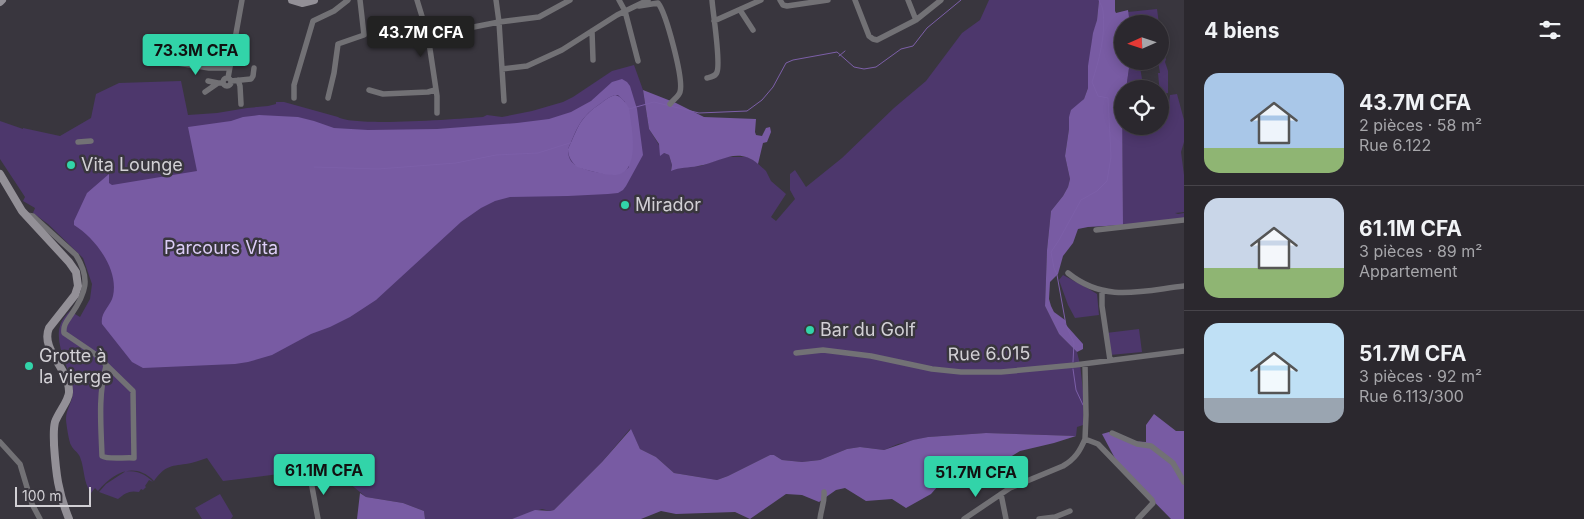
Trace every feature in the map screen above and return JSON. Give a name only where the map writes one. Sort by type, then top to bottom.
[{"type":"street","points":[[228,81],[242,0]]},
{"type":"street","points":[[292,0],[302,3],[314,0]]},
{"type":"street","points":[[294,98],[294,85],[314,21],[334,11],[348,0]]},
{"type":"street","points":[[328,98],[334,74],[338,44],[364,34],[360,0]]},
{"type":"street","points":[[417,0],[428,36],[437,113]]},
{"type":"street","points":[[496,0],[504,101]]},
{"type":"street","points":[[428,36],[499,22],[539,17],[570,0]]},
{"type":"street","points":[[619,0],[625,11],[638,61]]},
{"type":"street","points":[[502,69],[527,66],[562,50],[625,11],[648,0]]},
{"type":"street","points":[[707,78],[717,73],[718,62],[712,0]]},
{"type":"street","points":[[714,21],[761,0]]},
{"type":"street","points":[[780,0],[785,6],[828,0]]},
{"type":"street","points":[[855,0],[869,36],[877,40],[916,20],[940,0]]},
{"type":"street","points":[[908,0],[916,20]]},
{"type":"street","points":[[637,6],[658,3],[661,6],[681,78],[680,93],[670,104]]},
{"type":"street","points":[[740,10],[752,30]]},
{"type":"street","points":[[592,31],[594,60]]},
{"type":"street","points":[[165,60],[209,68],[229,68]]},
{"type":"street","points":[[208,81],[251,79],[254,68]]},
{"type":"street","points":[[205,92],[228,81],[240,86],[242,104]]},
{"type":"street","points":[[369,90],[383,94],[435,90]]},
{"type":"street","points":[[78,142],[92,141]]},
{"type":"street","points":[[0,174],[26,215],[76,272],[78,286],[76,295],[47,333],[47,343],[66,377],[69,391],[69,396],[58,414],[54,434],[57,479],[60,496],[69,519]]},
{"type":"street","points":[[26,215],[33,216],[76,255],[79,261],[85,279],[84,293],[65,324],[64,333],[95,354],[133,391],[134,458],[122,456],[106,458],[102,456],[102,380],[106,366]]},
{"type":"street","points":[[1096,230],[1184,220]]},
{"type":"street","points":[[1068,273],[1075,279],[1102,291],[1120,293],[1184,286]]},
{"type":"street","points":[[1102,291],[1102,306],[1110,360]]},
{"type":"street","name":"Rue 6.015","points":[[796,353],[813,350],[836,351],[871,356],[932,369],[961,372],[1001,372],[1086,364],[1184,351]]},
{"type":"street","points":[[964,519],[1001,494],[1072,460],[1080,450],[1085,439],[1086,364]]},
{"type":"street","points":[[1112,433],[1137,444],[1151,446],[1173,463],[1184,482]]},
{"type":"street","points":[[1085,439],[1098,444],[1152,500],[1153,503],[1138,519]]},
{"type":"street","points":[[0,442],[20,464],[32,504],[40,519]]},
{"type":"street","points":[[310,476],[318,519]]},
{"type":"street","points":[[820,519],[820,511],[825,500],[824,492]]},
{"type":"street","points":[[1001,494],[1006,519]]},
{"type":"street","points":[[1039,519],[1055,517],[1070,511]]},
{"type":"green space","points":[[989,0],[1099,0],[1092,41],[1088,88],[1084,99],[1069,117],[1065,156],[1070,179],[1063,196],[1051,211],[1047,250],[1045,306],[1059,334],[1077,352],[1080,364],[1084,400],[1083,425],[1077,427],[1076,436],[986,433],[928,437],[898,444],[884,450],[860,447],[847,449],[820,460],[802,462],[782,460],[774,455],[770,455],[717,480],[674,473],[656,457],[640,449],[630,429],[602,462],[554,510],[542,509],[512,519],[425,519],[424,511],[403,503],[366,497],[349,483],[345,475],[345,459],[333,456],[325,471],[327,482],[317,486],[309,465],[279,474],[223,481],[207,458],[168,468],[161,472],[154,481],[146,475],[131,471],[124,472],[110,479],[98,491],[95,488],[91,493],[88,489],[80,457],[70,443],[66,421],[73,389],[61,348],[59,329],[70,311],[80,317],[90,299],[92,284],[83,258],[48,224],[33,213],[35,208],[23,201],[25,197],[0,159],[0,121],[23,129],[60,136],[91,118],[96,94],[119,83],[181,81],[188,115],[217,113],[284,102],[348,120],[363,122],[430,121],[483,117],[487,115],[502,117],[563,102],[612,71],[634,65],[643,90],[649,129],[664,153],[669,155],[672,165],[671,170],[678,167],[701,166],[726,157],[747,157],[755,161],[766,171],[771,181],[786,194],[771,217],[776,221],[795,199],[790,190],[790,174],[795,170],[806,187],[842,158],[894,108],[926,81],[962,33],[980,20]]},
{"type":"green space","points":[[1099,0],[1115,0],[1116,13],[1128,10],[1129,15],[1114,15],[1114,70],[1129,70],[1127,80],[1114,80],[1114,135],[1122,135],[1123,225],[1078,229],[1073,243],[1063,256],[1058,274],[1050,282],[1049,299],[1054,312],[1065,320],[1066,325],[1083,344],[1083,349],[1077,352],[1059,334],[1045,306],[1047,250],[1051,211],[1063,196],[1070,179],[1065,156],[1069,117],[1071,110],[1084,99],[1088,88],[1088,66]]},
{"type":"green space","points":[[1157,9],[1158,15],[1128,15],[1128,12]]},
{"type":"green space","points":[[1129,70],[1140,70],[1141,80],[1127,80]]},
{"type":"green space","points":[[1160,70],[1168,70],[1168,80],[1159,80],[1158,73],[1160,73]]},
{"type":"green space","name":"Parcours Vita","points":[[622,79],[630,86],[637,109],[643,155],[626,186],[618,193],[510,197],[495,201],[461,222],[376,300],[350,317],[311,334],[272,355],[248,362],[143,368],[132,362],[102,324],[104,313],[113,296],[112,275],[104,255],[90,238],[74,225],[74,221],[87,193],[109,174],[109,183],[112,185],[197,171],[188,127],[259,115],[298,117],[334,128],[368,130],[437,129],[517,123],[549,119],[571,112],[591,101],[612,82]],"holes":[[[618,95],[625,102],[629,167],[621,173],[611,174],[593,172],[576,166],[570,159],[568,149],[579,125],[586,115],[597,106],[610,97]]]},
{"type":"green space","points":[[643,90],[704,117],[756,119],[756,135],[762,136],[766,128],[770,127],[771,132],[767,142],[763,143],[758,164],[743,156],[736,156],[671,171],[672,165],[669,155],[664,153],[660,156],[659,144],[649,129]]},
{"type":"green space","points":[[1177,94],[1184,120],[1184,142],[1181,152],[1184,175],[1184,212],[1175,213],[1184,213],[1184,218],[1123,225],[1122,135],[1169,135],[1170,95]]},
{"type":"green space","points":[[1063,275],[1097,294],[1099,315],[1075,318],[1059,280]]},
{"type":"green space","points":[[1139,329],[1142,352],[1110,355],[1106,333]]},
{"type":"green space","points":[[1154,414],[1176,431],[1184,431],[1184,519],[1171,519],[1119,466],[1102,434],[1109,432],[1129,441],[1146,442],[1146,425]]},
{"type":"green space","points":[[631,429],[640,449],[656,457],[674,473],[717,480],[770,455],[774,455],[782,460],[802,462],[820,460],[847,449],[860,447],[884,450],[928,437],[986,433],[1076,436],[1020,451],[997,465],[973,474],[946,477],[931,494],[906,508],[892,499],[866,501],[845,488],[836,490],[819,502],[802,495],[786,494],[750,519],[735,512],[676,514],[661,511],[641,519],[512,519],[535,510],[554,510],[602,462]]},
{"type":"green space","points":[[126,471],[141,474],[153,482],[149,480],[143,490],[128,492],[118,499],[99,492],[106,484]]},
{"type":"green space","points":[[360,493],[366,497],[403,503],[424,511],[425,519],[357,519]]},
{"type":"green space","points":[[220,494],[233,516],[231,519],[202,519],[195,508]]},
{"type":"shaded area","points":[[615,95],[621,98],[629,108],[633,147],[629,166],[624,172],[616,175],[602,174],[577,167],[571,159],[568,149],[579,125],[591,111]]},
{"type":"waterway","points":[[629,109],[654,102],[699,113],[747,111],[762,100],[773,87],[786,63],[837,52],[854,67],[864,69],[876,67],[901,49],[913,46],[927,28],[961,0]]},
{"type":"waterway","points":[[1073,362],[1074,343],[1066,325],[1051,252],[1081,200],[1097,191],[1107,181],[1111,157],[1108,98],[1098,96],[1092,82],[1104,29],[1103,10],[1099,0]]},
{"type":"waterway","points":[[839,56],[845,51]]},
{"type":"waterway","points":[[314,167],[378,169],[456,163],[496,155],[538,153],[573,142]]},
{"type":"waterway","points":[[1073,369],[1076,390],[1083,405]]},
{"type":"place","name":"Vita Lounge","points":[[71,165]]},
{"type":"place","name":"Mirador","points":[[625,205]]},
{"type":"place","name":"Bar du Golf","points":[[810,330]]},
{"type":"place","name":"Grotte à la vierge","points":[[29,366]]}]
